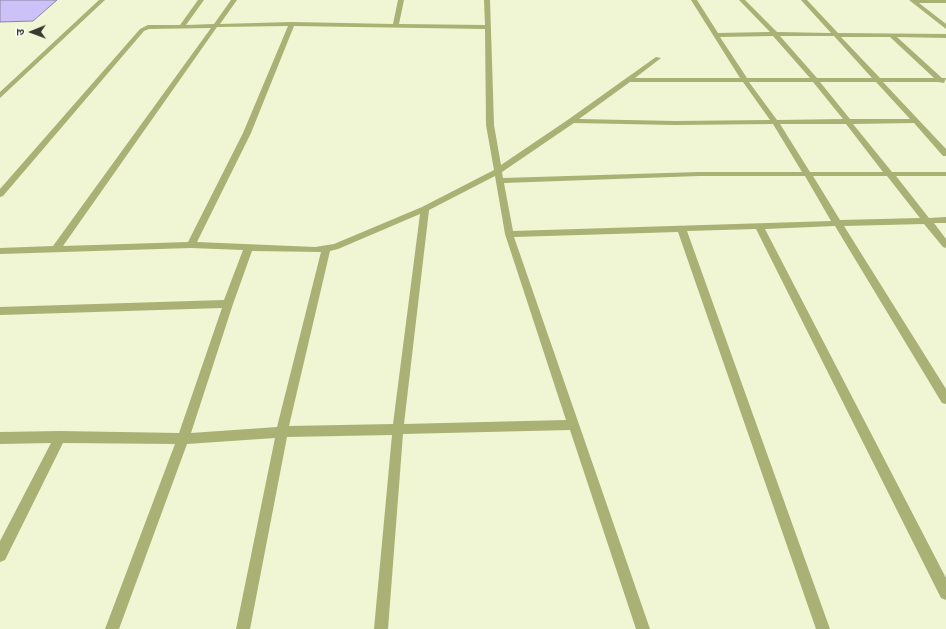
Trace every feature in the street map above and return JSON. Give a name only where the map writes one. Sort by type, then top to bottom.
[{"type":"street","points":[[0,96],[102,0]]},
{"type":"street","points":[[182,26],[201,0]]},
{"type":"street","points":[[56,250],[234,0]]},
{"type":"street","points":[[396,24],[401,0]]},
{"type":"street","points":[[487,0],[490,125],[509,234],[643,629]]},
{"type":"street","points":[[694,0],[715,35],[775,122],[808,174],[946,399]]},
{"type":"street","points":[[742,0],[775,34],[815,80],[946,245]]},
{"type":"street","points":[[804,0],[876,80],[946,154]]},
{"type":"street","points":[[913,0],[946,1]]},
{"type":"street","points":[[913,0],[946,27]]},
{"type":"street","points":[[0,194],[142,30],[154,26],[292,24],[396,24],[487,27]]},
{"type":"street","points":[[191,245],[247,133],[292,24]]},
{"type":"street","points":[[715,35],[775,34],[946,36]]},
{"type":"street","points":[[891,35],[943,80],[946,86]]},
{"type":"street","points":[[0,251],[191,245],[326,249],[346,244],[425,209],[498,171],[572,121],[630,80],[658,58]]},
{"type":"street","points":[[630,80],[943,80]]},
{"type":"street","points":[[572,121],[916,121]]},
{"type":"street","points":[[500,181],[699,174],[946,174]]},
{"type":"street","points":[[381,629],[398,429],[425,209]]},
{"type":"street","points":[[509,234],[946,220]]},
{"type":"street","points":[[759,226],[946,593]]},
{"type":"street","points":[[681,228],[823,629]]},
{"type":"street","points":[[112,629],[183,439],[228,304],[249,247]]},
{"type":"street","points":[[243,629],[282,432],[326,249]]},
{"type":"street","points":[[0,311],[228,304]]},
{"type":"street","points":[[0,438],[60,437],[183,439],[282,432],[574,425]]},
{"type":"street","points":[[0,555],[60,437]]},
{"type":"building","points":[[0,0],[57,0],[33,21],[0,22]]}]
